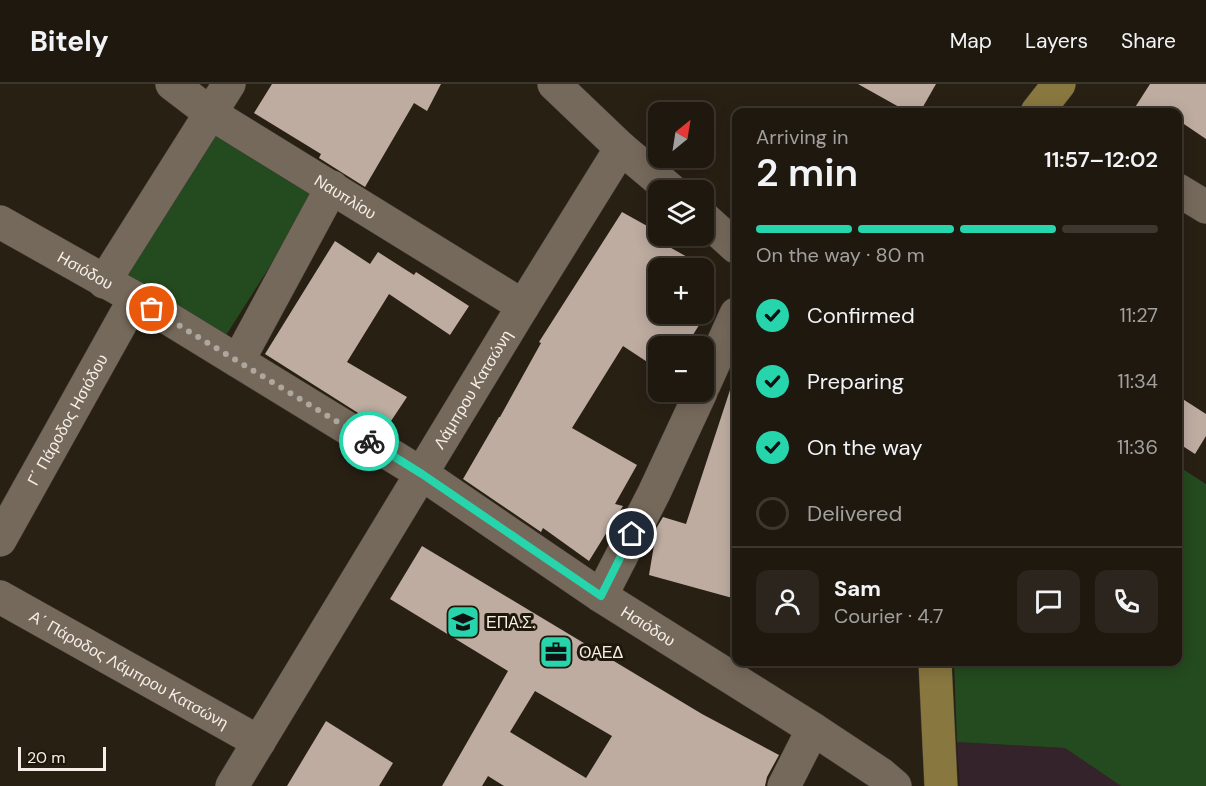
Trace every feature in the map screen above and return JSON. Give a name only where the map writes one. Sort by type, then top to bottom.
[{"type":"main road","points":[[935,666],[941,786]]},
{"type":"street","name":"Ναυπλίου","points":[[172,84],[210,112],[523,306]]},
{"type":"street","points":[[104,282],[229,84]]},
{"type":"street","points":[[554,84],[621,148],[659,180]]},
{"type":"street","name":"Λάμπρου Κατσώνη","points":[[232,786],[621,148]]},
{"type":"street","points":[[238,361],[332,187]]},
{"type":"street","points":[[1182,192],[1206,207]]},
{"type":"street","name":"Ησιόδου","points":[[0,222],[135,298],[422,474],[601,596],[813,729],[881,774],[895,786]]},
{"type":"street","points":[[714,227],[732,243]]},
{"type":"street","name":"Γ΄ Πάροδος Ησιόδου","points":[[0,540],[135,298]]},
{"type":"street","points":[[714,363],[732,323]]},
{"type":"street","points":[[601,596],[654,493],[695,402]]},
{"type":"street","name":"Α΄ Πάροδος Λάμπρου Κατσώνη","points":[[0,597],[259,742]]},
{"type":"street","points":[[784,786],[813,729]]},
{"type":"shaded area","points":[[957,742],[1065,748],[1121,786],[960,786]]},
{"type":"green space","points":[[212,130],[316,194],[223,340],[117,272]]},
{"type":"green space","points":[[1182,469],[1206,484],[1206,786],[1121,786],[1065,748],[957,742],[954,666],[1182,666]]},
{"type":"building","points":[[272,84],[441,84],[427,111],[414,103],[365,187],[319,158],[321,154],[254,113]]},
{"type":"building","points":[[858,84],[936,84],[922,108],[901,108]]},
{"type":"building","points":[[1150,84],[1206,84],[1206,139],[1182,123],[1182,108],[1135,108]]},
{"type":"building","points":[[622,212],[648,226],[648,246],[668,246],[689,258],[648,258],[648,324],[700,324],[692,336],[648,336],[648,362],[623,346],[572,428],[637,465],[615,504],[623,506],[589,561],[543,528],[541,532],[463,479],[500,417],[541,343],[539,342]]},
{"type":"building","points":[[335,241],[370,264],[378,252],[414,275],[416,272],[469,306],[450,335],[389,294],[347,362],[407,397],[385,430],[265,354]]},
{"type":"building","points":[[732,384],[732,598],[649,575],[657,527],[663,517],[686,524]]},
{"type":"building","points":[[1182,399],[1206,414],[1206,436],[1195,454],[1182,446]]},
{"type":"building","points":[[422,546],[702,714],[779,755],[767,777],[765,786],[504,786],[488,776],[482,786],[442,786],[508,671],[390,599]],"holes":[[[535,691],[612,736],[586,778],[510,732]]]},
{"type":"building","points":[[326,721],[393,763],[379,786],[287,786]]},
{"type":"way so far","points":[[152,309],[369,441]]},
{"type":"place","name":"ΕΠΑ.Σ.","points":[[463,622]]},
{"type":"place","name":"ΟΑΕΔ","points":[[556,652]]},
{"type":"route","points":[[369,441],[422,474],[601,596],[632,534]]}]
